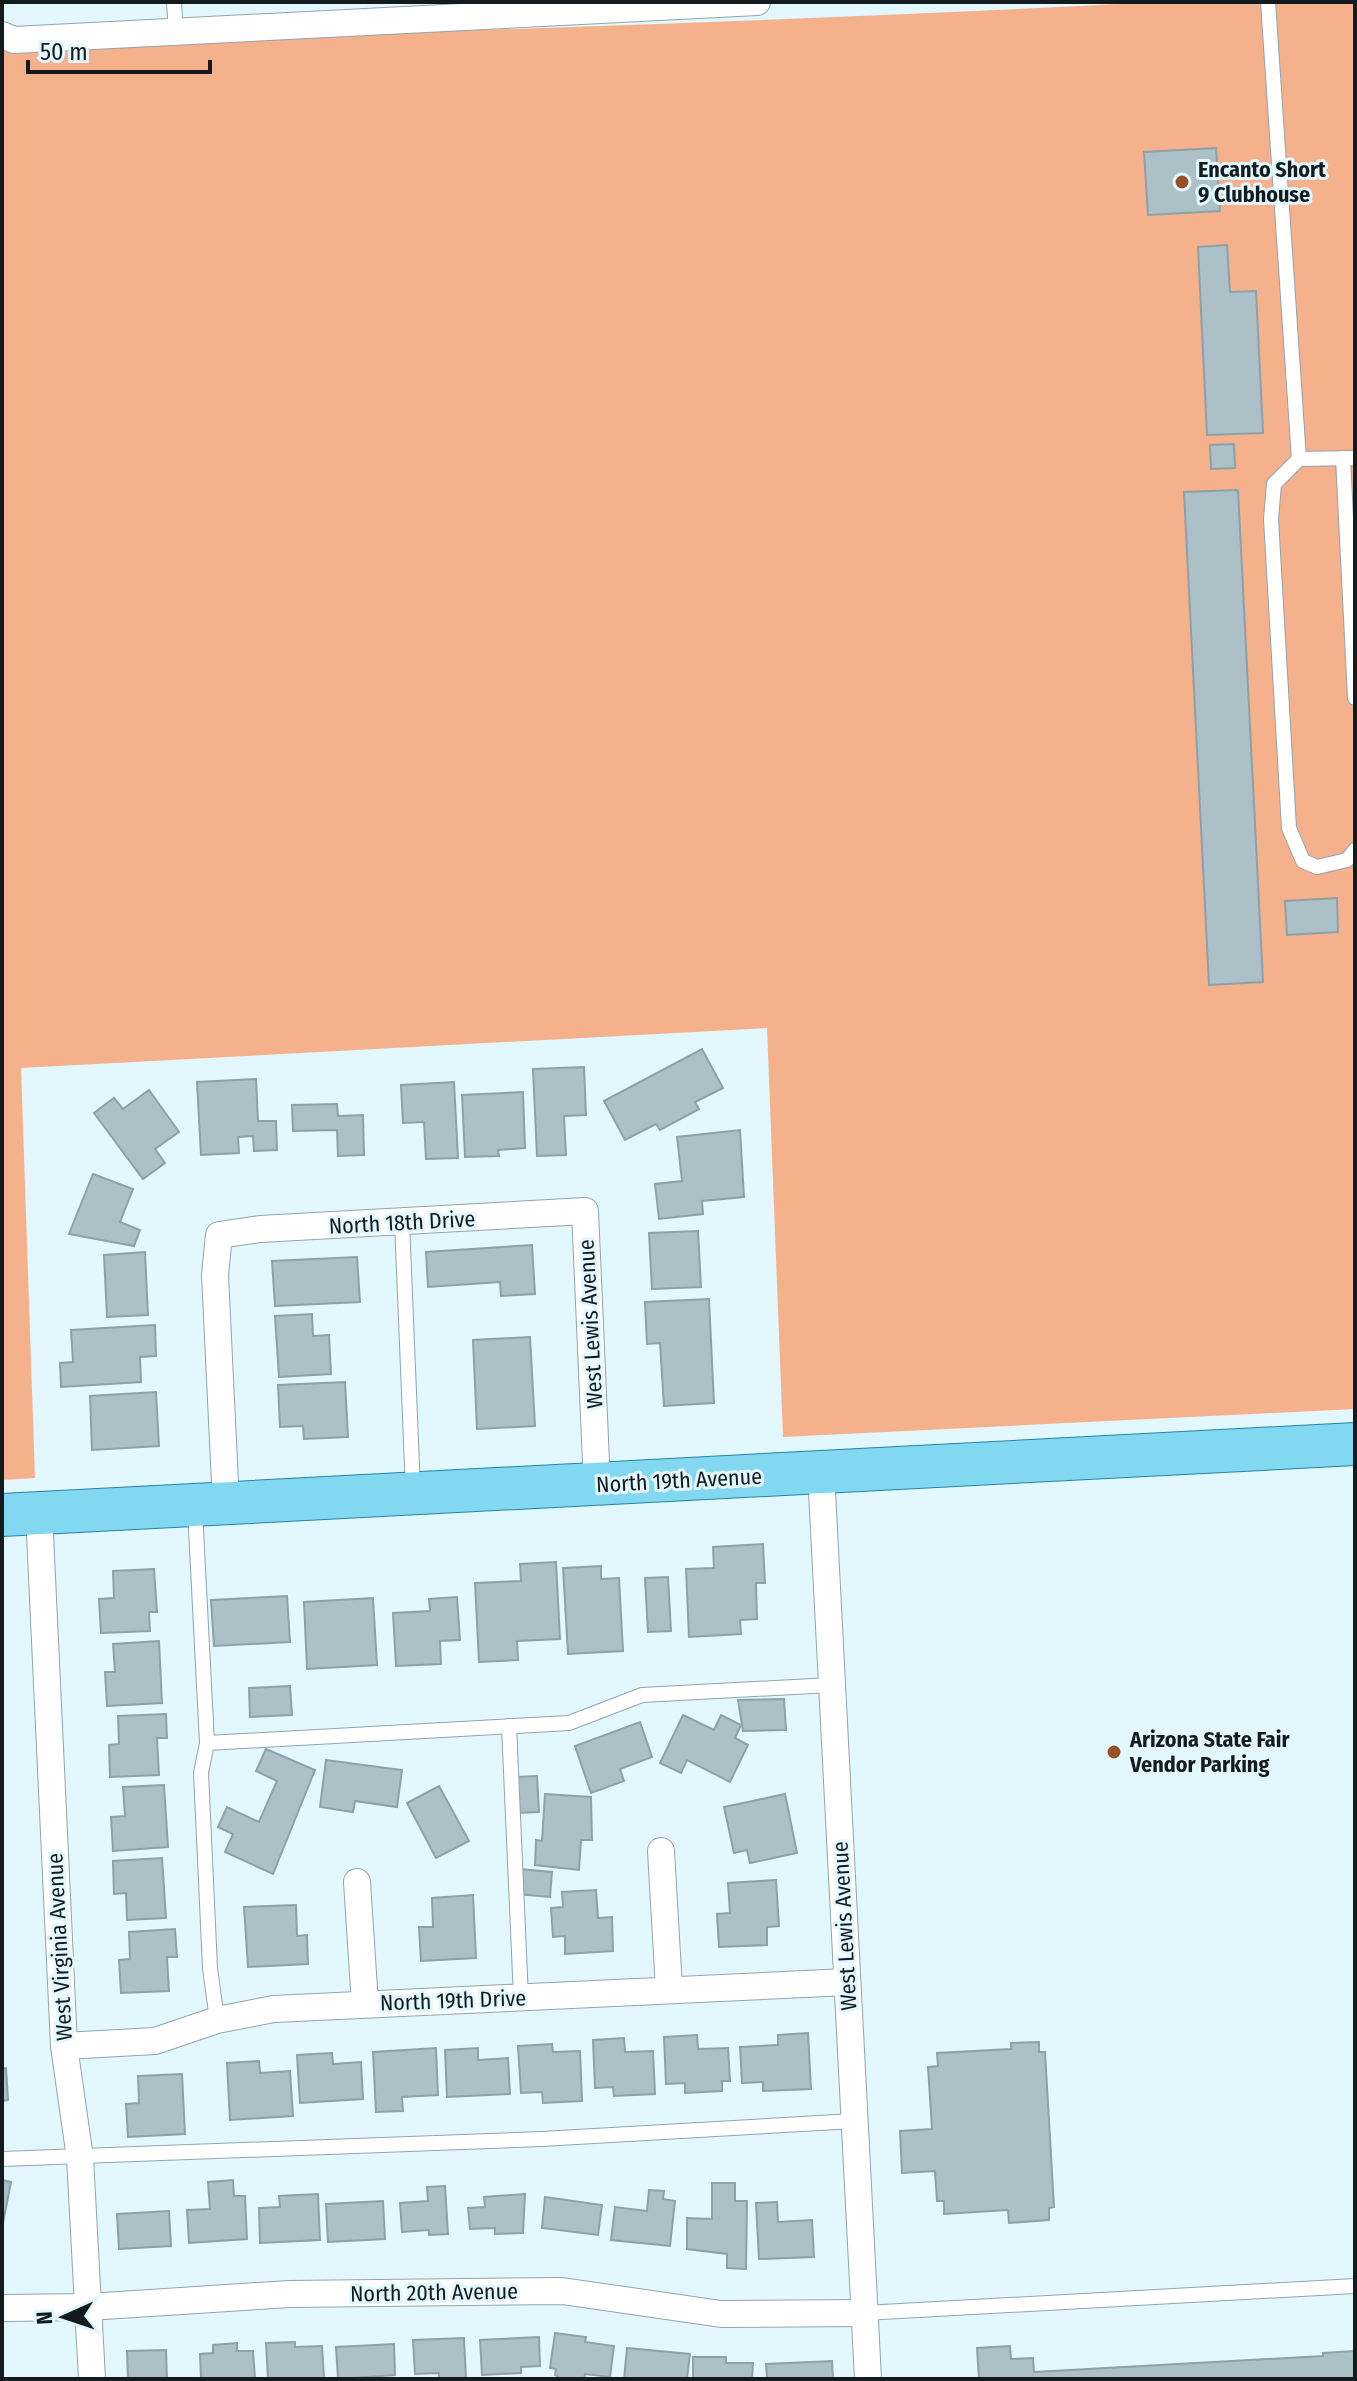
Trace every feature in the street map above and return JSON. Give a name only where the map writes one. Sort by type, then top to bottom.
[{"type":"main road","name":"North 19th Avenue","points":[[20,1514],[1355,1444]]},
{"type":"street","points":[[2,35],[14,40],[176,33],[360,12],[757,2]]},
{"type":"street","name":"North 18th Drive","points":[[210,1505],[215,1275],[219,1235],[260,1229],[585,1211]]},
{"type":"street","name":"West Lewis Avenue","points":[[585,1211],[597,1485]]},
{"type":"street","name":"West Lewis Avenue","points":[[821,1472],[868,2379]]},
{"type":"street","name":"West Virginia Avenue","points":[[20,1514],[64,2046],[80,2158],[92,2379]]},
{"type":"street","points":[[661,1851],[669,1989]]},
{"type":"street","points":[[357,1882],[365,2004]]},
{"type":"street","name":"North 19th Drive","points":[[64,2046],[155,2041],[217,2020],[274,2009],[847,1982]]},
{"type":"street","name":"North 20th Avenue","points":[[2,2308],[88,2307],[289,2294],[562,2291],[721,2314],[864,2313]]},
{"type":"lane","points":[[174,2],[176,33]]},
{"type":"lane","points":[[1268,2],[1299,459]]},
{"type":"lane","points":[[1355,698],[1349,458],[1299,459],[1274,484],[1271,519],[1289,828],[1303,861],[1317,867],[1347,860],[1355,850]]},
{"type":"lane","points":[[402,1222],[413,1494]]},
{"type":"lane","points":[[210,1505],[207,1743],[201,1773],[210,1968],[217,2020]]},
{"type":"lane","points":[[207,1743],[569,1723],[642,1695],[831,1685]]},
{"type":"lane","points":[[509,1726],[521,1998]]},
{"type":"lane","points":[[2,2159],[542,2139],[854,2121]]},
{"type":"lane","points":[[864,2313],[1355,2286]]},
{"type":"shaded area","points":[[1154,2],[1355,2],[1355,1409],[783,1437],[767,1028],[21,1068],[35,1478],[2,1480],[2,47],[722,22]]},
{"type":"building","name":"Encanto Short 9 Clubhouse","points":[[1216,148],[1220,211],[1148,215],[1144,152]]},
{"type":"building","points":[[1227,245],[1230,292],[1256,291],[1263,433],[1207,435],[1198,247]]},
{"type":"building","points":[[1234,444],[1235,468],[1211,469],[1210,445]]},
{"type":"building","points":[[1238,490],[1263,982],[1209,985],[1184,492]]},
{"type":"building","points":[[1337,898],[1338,932],[1287,935],[1285,901]]},
{"type":"building","points":[[702,1049],[723,1088],[695,1102],[699,1109],[660,1130],[656,1124],[625,1140],[604,1101]]},
{"type":"building","points":[[584,1067],[586,1115],[564,1116],[566,1155],[537,1156],[533,1069]]},
{"type":"building","points":[[256,1079],[258,1121],[276,1121],[277,1150],[254,1151],[253,1136],[238,1137],[239,1153],[201,1155],[197,1082]]},
{"type":"building","points":[[454,1082],[458,1158],[426,1159],[424,1122],[403,1123],[401,1085]]},
{"type":"building","points":[[149,1090],[179,1132],[155,1149],[165,1163],[143,1179],[94,1113],[114,1098],[123,1109]]},
{"type":"building","points":[[523,1092],[525,1148],[498,1150],[499,1156],[465,1157],[462,1095]]},
{"type":"building","points":[[337,1104],[338,1116],[363,1115],[364,1155],[338,1156],[337,1130],[293,1131],[292,1105]]},
{"type":"building","points":[[740,1130],[744,1197],[702,1201],[703,1214],[659,1219],[655,1184],[682,1181],[677,1137]]},
{"type":"building","points":[[93,1174],[133,1189],[120,1222],[140,1230],[134,1246],[69,1234]]},
{"type":"building","points":[[698,1231],[701,1287],[652,1289],[649,1233]]},
{"type":"building","points":[[532,1245],[535,1294],[501,1296],[500,1282],[428,1287],[426,1252]]},
{"type":"building","points":[[145,1252],[148,1315],[107,1317],[104,1255]]},
{"type":"building","points":[[357,1257],[360,1302],[275,1306],[272,1261]]},
{"type":"building","points":[[709,1299],[714,1403],[664,1406],[660,1343],[647,1344],[645,1302]]},
{"type":"building","points":[[312,1314],[313,1336],[329,1335],[331,1374],[279,1377],[275,1316]]},
{"type":"building","points":[[155,1325],[156,1356],[140,1357],[141,1382],[61,1387],[60,1363],[73,1362],[71,1330]]},
{"type":"building","points":[[530,1337],[535,1426],[477,1429],[473,1340]]},
{"type":"building","points":[[345,1382],[348,1437],[304,1439],[303,1426],[280,1427],[278,1385]]},
{"type":"building","points":[[156,1392],[159,1446],[92,1450],[90,1396]]},
{"type":"building","points":[[763,1544],[765,1583],[756,1583],[757,1619],[740,1620],[741,1634],[689,1637],[686,1569],[714,1568],[713,1547]]},
{"type":"building","points":[[556,1562],[560,1639],[517,1641],[518,1660],[479,1662],[475,1583],[521,1581],[520,1564]]},
{"type":"building","points":[[601,1566],[601,1579],[619,1578],[623,1651],[568,1654],[563,1568]]},
{"type":"building","points":[[154,1569],[157,1612],[149,1612],[150,1631],[101,1633],[99,1599],[114,1598],[113,1571]]},
{"type":"building","points":[[668,1577],[671,1631],[648,1632],[645,1578]]},
{"type":"building","points":[[287,1596],[290,1642],[214,1646],[211,1600]]},
{"type":"building","points":[[457,1597],[460,1640],[440,1641],[441,1664],[396,1666],[393,1613],[430,1611],[429,1599]]},
{"type":"building","points":[[373,1598],[377,1665],[307,1669],[304,1602]]},
{"type":"building","points":[[159,1641],[162,1703],[107,1706],[105,1672],[115,1672],[113,1644]]},
{"type":"building","points":[[290,1686],[292,1715],[250,1717],[249,1688]]},
{"type":"building","points":[[784,1699],[786,1730],[743,1731],[738,1700]]},
{"type":"building","points":[[166,1714],[167,1738],[157,1738],[159,1775],[110,1777],[109,1745],[119,1744],[118,1716]]},
{"type":"building","points":[[683,1715],[714,1730],[721,1715],[741,1725],[735,1738],[748,1745],[730,1782],[687,1760],[681,1773],[660,1763]]},
{"type":"building","points":[[640,1722],[652,1757],[620,1769],[624,1781],[591,1793],[575,1746]]},
{"type":"building","points":[[266,1749],[315,1770],[273,1874],[225,1852],[233,1834],[218,1827],[227,1807],[259,1822],[277,1781],[256,1771]]},
{"type":"building","points":[[326,1760],[402,1770],[397,1807],[355,1801],[353,1812],[320,1807]]},
{"type":"building","points":[[537,1776],[539,1812],[516,1813],[514,1777]]},
{"type":"building","points":[[164,1785],[168,1847],[113,1851],[111,1817],[125,1816],[123,1787]]},
{"type":"building","points":[[439,1786],[469,1841],[436,1858],[407,1803]]},
{"type":"building","points":[[545,1794],[591,1797],[592,1840],[581,1840],[579,1870],[535,1865],[536,1840],[542,1841]]},
{"type":"building","points":[[785,1794],[797,1853],[750,1863],[747,1850],[734,1853],[724,1807]]},
{"type":"building","points":[[162,1858],[166,1918],[127,1920],[126,1893],[114,1894],[113,1861]]},
{"type":"building","points":[[520,1869],[552,1872],[550,1897],[517,1894]]},
{"type":"building","points":[[776,1880],[779,1926],[767,1927],[767,1945],[719,1947],[717,1914],[730,1913],[728,1883]]},
{"type":"building","points":[[596,1890],[598,1918],[612,1917],[613,1951],[565,1954],[565,1936],[553,1937],[551,1908],[563,1907],[562,1892]]},
{"type":"building","points":[[473,1895],[476,1958],[421,1961],[419,1927],[433,1927],[432,1898]]},
{"type":"building","points":[[296,1905],[297,1936],[307,1935],[308,1964],[248,1967],[244,1907]]},
{"type":"building","points":[[175,1929],[177,1957],[167,1957],[169,1991],[121,1993],[119,1960],[130,1959],[129,1932]]},
{"type":"building","points":[[808,2033],[811,2089],[763,2091],[763,2082],[742,2083],[740,2047],[778,2045],[778,2035]]},
{"type":"building","points":[[697,2035],[698,2049],[728,2048],[730,2081],[722,2081],[722,2091],[685,2093],[685,2083],[666,2084],[664,2037]]},
{"type":"building","points":[[624,2038],[625,2052],[653,2051],[655,2094],[614,2096],[613,2087],[595,2088],[593,2040]]},
{"type":"building","points":[[1039,2042],[1039,2052],[1045,2052],[1054,2207],[1049,2208],[1049,2220],[1009,2223],[1008,2210],[944,2214],[944,2201],[937,2201],[935,2171],[902,2173],[900,2131],[932,2129],[928,2067],[938,2066],[937,2053],[1011,2049],[1011,2043]]},
{"type":"building","points":[[552,2044],[553,2052],[580,2051],[582,2101],[543,2103],[542,2092],[521,2093],[518,2046]]},
{"type":"building","points":[[436,2048],[438,2095],[402,2097],[403,2111],[376,2112],[373,2052]]},
{"type":"building","points":[[478,2048],[478,2060],[508,2058],[510,2094],[447,2097],[445,2050]]},
{"type":"building","points":[[332,2053],[333,2064],[361,2062],[363,2099],[300,2103],[297,2055]]},
{"type":"building","points":[[259,2061],[260,2073],[290,2071],[293,2116],[230,2120],[227,2063]]},
{"type":"building","points":[[6,2068],[8,2100],[2,2101],[2,2069]]},
{"type":"building","points":[[182,2074],[185,2134],[128,2137],[126,2104],[139,2103],[138,2076]]},
{"type":"building","points":[[2,2180],[11,2182],[2,2228]]},
{"type":"building","points":[[233,2180],[234,2196],[245,2196],[247,2239],[189,2243],[187,2210],[210,2209],[208,2182]]},
{"type":"building","points":[[712,2183],[735,2183],[735,2201],[747,2201],[746,2269],[727,2268],[727,2254],[687,2249],[687,2218],[712,2219]]},
{"type":"building","points":[[445,2186],[448,2234],[429,2235],[429,2230],[402,2232],[400,2203],[428,2201],[427,2187]]},
{"type":"building","points":[[649,2190],[664,2191],[663,2199],[675,2201],[670,2246],[611,2240],[615,2207],[647,2211]]},
{"type":"building","points":[[318,2194],[320,2240],[260,2243],[259,2208],[280,2207],[279,2196]]},
{"type":"building","points":[[525,2194],[523,2233],[495,2234],[495,2228],[470,2229],[468,2208],[485,2207],[484,2197]]},
{"type":"building","points":[[545,2197],[602,2205],[598,2235],[542,2228]]},
{"type":"building","points":[[383,2201],[385,2239],[328,2242],[326,2204]]},
{"type":"building","points":[[777,2202],[778,2222],[812,2220],[814,2257],[759,2259],[756,2203]]},
{"type":"building","points":[[169,2211],[171,2246],[119,2249],[117,2214]]},
{"type":"building","points":[[555,2333],[586,2337],[585,2342],[614,2346],[610,2377],[585,2374],[584,2379],[562,2379],[555,2375],[556,2369],[550,2368]]},
{"type":"building","points":[[539,2337],[540,2366],[521,2367],[521,2373],[482,2375],[480,2340]]},
{"type":"building","points":[[464,2338],[466,2379],[439,2379],[439,2373],[415,2374],[413,2340]]},
{"type":"building","points":[[295,2342],[295,2347],[322,2346],[324,2378],[268,2379],[266,2343]]},
{"type":"building","points":[[237,2343],[237,2351],[253,2351],[255,2379],[201,2379],[200,2354],[213,2353],[213,2345]]},
{"type":"building","points":[[394,2344],[395,2375],[338,2379],[336,2347]]},
{"type":"building","points":[[1010,2346],[1011,2359],[1033,2358],[1034,2372],[1323,2356],[1323,2353],[1355,2351],[1355,2379],[979,2379],[977,2348]]},
{"type":"building","points":[[627,2348],[690,2354],[687,2379],[624,2379]]},
{"type":"building","points":[[166,2350],[167,2379],[128,2379],[127,2351]]},
{"type":"building","points":[[693,2357],[726,2357],[726,2363],[753,2363],[752,2379],[693,2379]]},
{"type":"building","points":[[832,2361],[833,2379],[767,2379],[766,2364]]},
{"type":"place","name":"Encanto Short 9 Clubhouse","points":[[1182,182]]},
{"type":"place","name":"Arizona State Fair Vendor Parking","points":[[1114,1752]]}]
